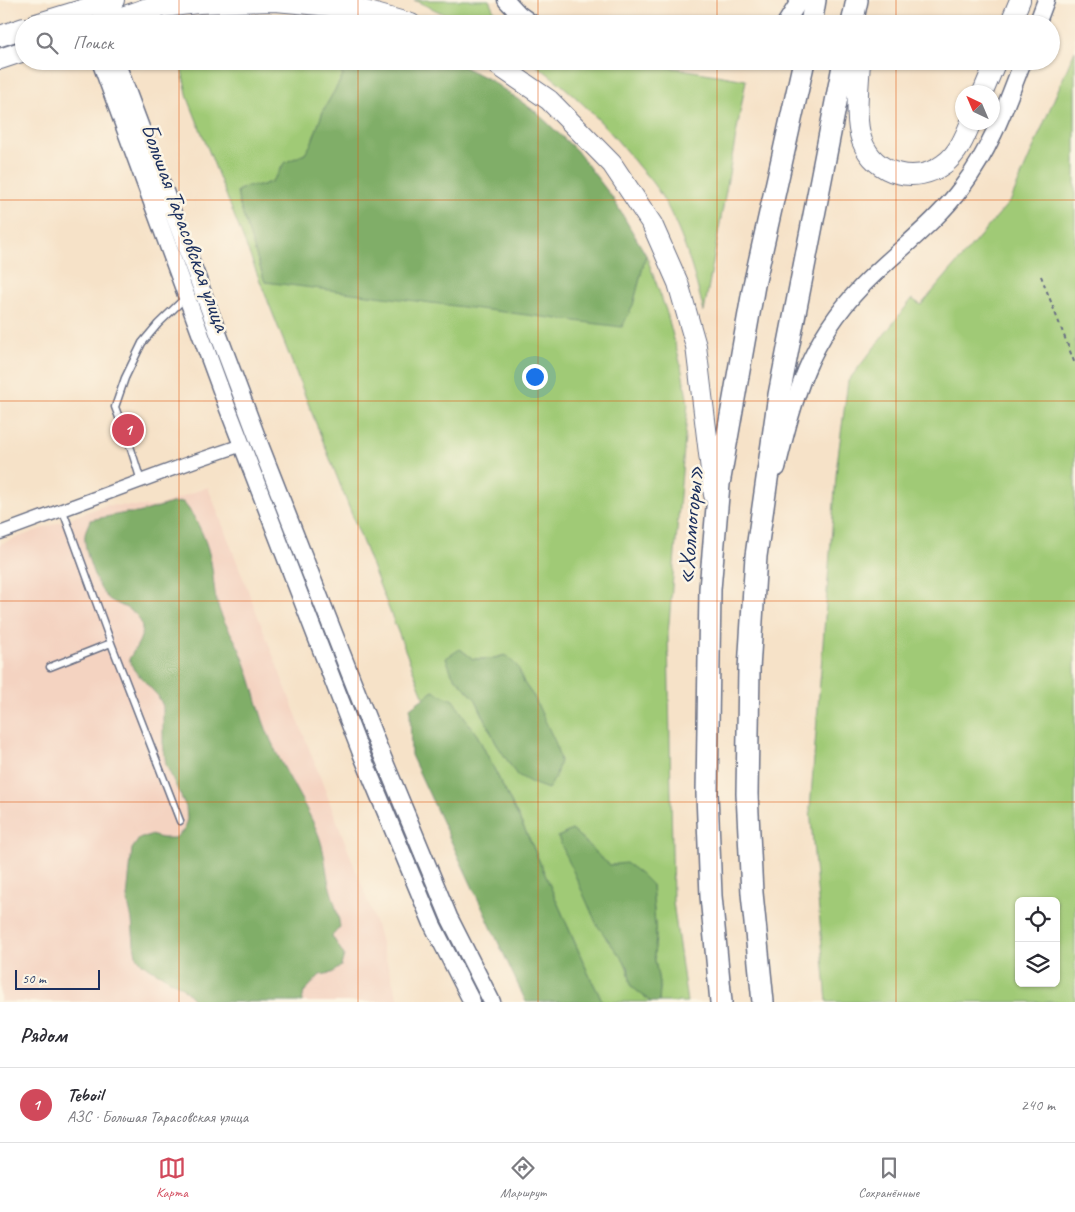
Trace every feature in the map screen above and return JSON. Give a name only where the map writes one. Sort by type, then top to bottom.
[{"type":"highway","points":[[812,15],[815,0]]},
{"type":"highway","points":[[854,15],[857,0]]},
{"type":"highway","name":"«Холмогоры»","points":[[722,1002],[711,896],[707,794],[710,589],[716,517],[719,484],[745,328],[802,70]]},
{"type":"highway","points":[[762,1002],[752,893],[747,794],[749,669],[756,556],[779,395],[842,70]]},
{"type":"main road","points":[[65,15],[114,0]]},
{"type":"main road","points":[[127,15],[178,0]]},
{"type":"main road","points":[[862,15],[863,0]]},
{"type":"main road","points":[[1014,15],[1020,0]]},
{"type":"main road","points":[[144,9],[199,3],[275,1],[354,8],[379,15]]},
{"type":"main road","points":[[0,36],[15,31]]},
{"type":"main road","points":[[0,59],[15,54]]},
{"type":"main road","points":[[505,70],[549,100],[612,164],[652,224],[678,283],[696,346],[716,517]]},
{"type":"main road","points":[[860,70],[859,132],[869,154],[878,164],[888,170],[911,176],[936,169],[946,163],[956,152],[967,130]]},
{"type":"main road","points":[[986,85],[992,70]]},
{"type":"street","points":[[506,0],[520,15]]},
{"type":"street","points":[[791,15],[800,0]]},
{"type":"street","points":[[1040,15],[1046,0]]},
{"type":"street","name":"Большая Тарасовская улица","points":[[103,70],[228,409],[361,753],[433,926],[472,1002]]},
{"type":"street","name":"Большая Тарасовская улица","points":[[119,70],[244,403],[378,743],[449,917],[492,1002]]},
{"type":"street","points":[[756,556],[793,404],[810,359],[848,301],[927,226],[962,188],[988,148],[1019,70]]},
{"type":"street","points":[[0,534],[242,445]]},
{"type":"lane","points":[[141,481],[115,407],[133,359],[142,343],[186,296]]},
{"type":"lane","points":[[62,511],[180,821]]},
{"type":"lane","points":[[50,667],[111,643]]},
{"type":"path","points":[[1041,276],[1075,364]]},
{"type":"shaded area","points":[[208,487],[371,909],[399,1002],[0,1002],[0,544],[106,505],[155,507]]},
{"type":"green space","points":[[414,0],[489,0],[497,15],[446,15]]},
{"type":"green space","points":[[1075,50],[1075,1002],[827,1002],[810,809],[837,464],[848,381],[912,299],[921,305],[1011,200]]},
{"type":"green space","points":[[182,70],[340,70],[343,76],[324,109],[311,145],[305,154],[284,163],[271,182],[260,186],[248,186],[237,191],[239,203],[265,282],[633,305],[646,255],[667,313],[681,366],[688,403],[668,634],[673,902],[687,1002],[659,1002],[660,988],[654,954],[656,938],[652,885],[610,865],[596,855],[585,841],[572,830],[558,837],[607,940],[624,961],[631,986],[651,1002],[603,1002],[589,975],[530,840],[477,735],[433,691],[424,698],[188,98]],"holes":[[[460,649],[473,659],[490,659],[506,655],[517,667],[524,683],[534,697],[496,743],[476,700],[452,674]]]},
{"type":"green space","points":[[340,70],[470,70],[490,80],[536,112],[576,150],[612,197],[646,255],[633,305],[622,327],[265,282],[239,203],[237,191],[248,186],[260,186],[271,182],[284,163],[305,154],[311,144],[324,109],[343,76]]},
{"type":"green space","points":[[542,70],[687,70],[746,80],[704,312],[682,238],[657,189],[589,110]]},
{"type":"green space","points":[[183,502],[198,524],[205,541],[211,559],[217,604],[239,647],[267,732],[312,820],[323,849],[329,885],[340,927],[332,936],[344,955],[341,966],[332,973],[320,975],[304,992],[302,1002],[196,1002],[182,987],[143,964],[136,955],[132,920],[127,898],[132,849],[139,839],[150,835],[162,838],[175,838],[184,830],[187,819],[186,807],[166,765],[163,743],[163,706],[158,696],[134,670],[129,659],[141,636],[141,622],[134,613],[109,599],[104,594],[86,550],[85,533],[90,520],[126,513],[138,513],[172,503]]},
{"type":"green space","points":[[460,649],[473,659],[490,659],[506,655],[518,667],[524,683],[534,697],[556,744],[560,761],[555,778],[548,789],[516,774],[496,743],[476,700],[452,674],[446,658]]},
{"type":"green space","points":[[433,691],[453,700],[477,735],[530,840],[589,975],[603,1002],[526,1002],[411,755],[410,708]]},
{"type":"green space","points":[[572,830],[610,865],[626,863],[652,885],[656,938],[654,955],[660,988],[659,1002],[651,1002],[631,986],[628,967],[597,925],[558,837]]},
{"type":"tunnel","points":[[77,0],[83,15]]},
{"type":"place","name":"Teboil","points":[[128,430]]}]
